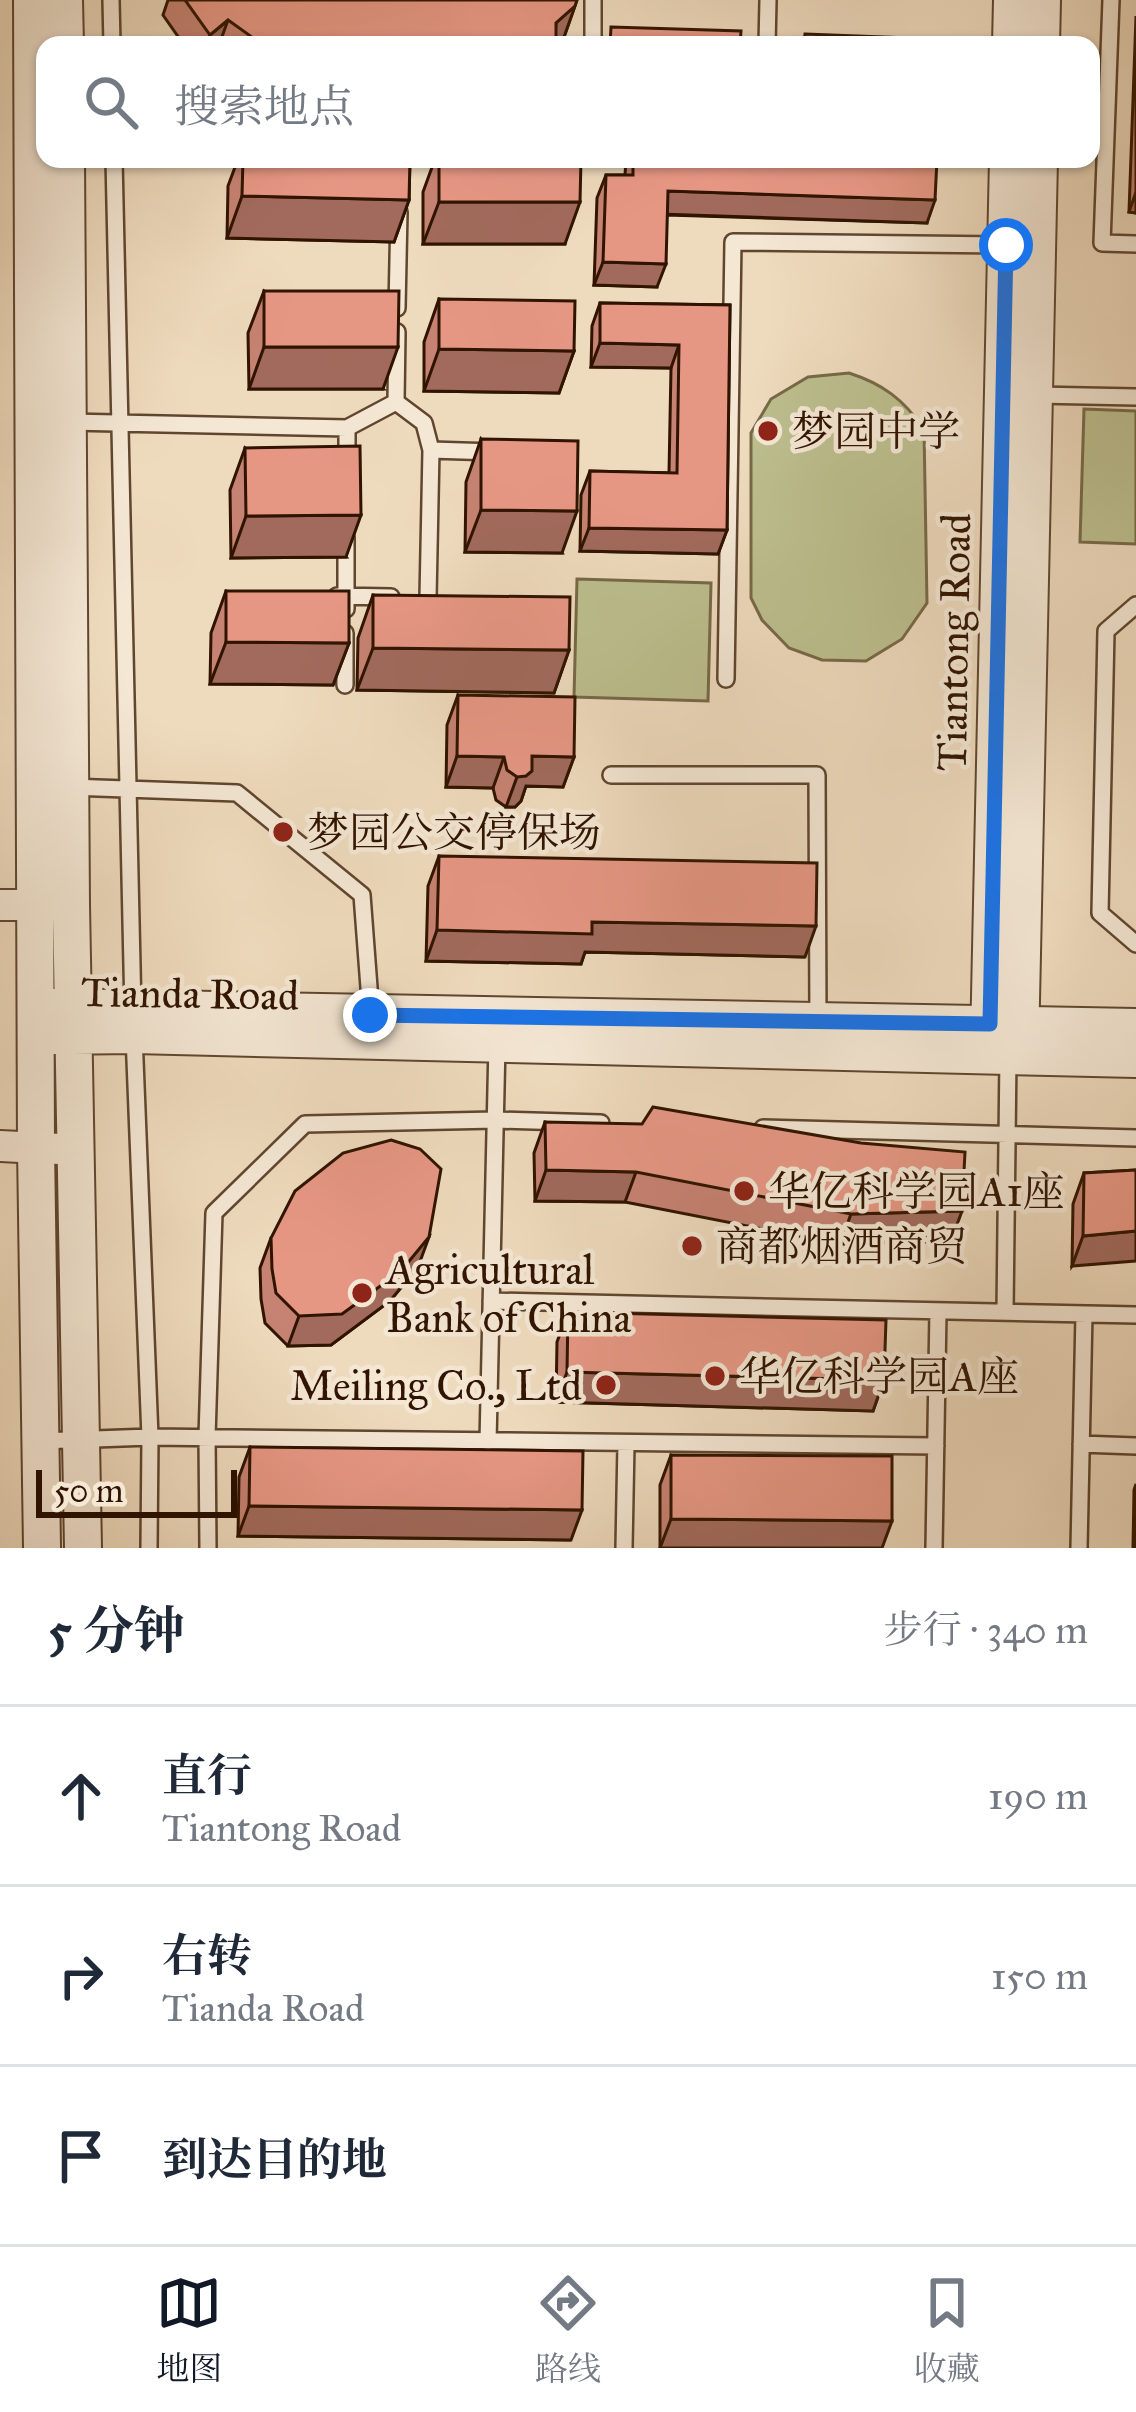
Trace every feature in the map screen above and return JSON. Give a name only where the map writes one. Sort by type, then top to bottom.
[{"type":"street","points":[[32,0],[36,80]]},
{"type":"street","points":[[64,0],[65,36]]},
{"type":"street","points":[[1011,36],[1012,0]]},
{"type":"street","points":[[1041,36],[1042,0]]},
{"type":"street","points":[[40,168],[70,787],[35,905],[74,1022],[83,1548]]},
{"type":"street","points":[[43,1548],[40,1441],[18,1147],[35,1022],[35,905],[66,168]]},
{"type":"street","name":"Tiantong Road","points":[[1008,168],[1006,245],[1018,395]]},
{"type":"street","name":"Tiantong Road","points":[[1005,1044],[1018,395],[1038,168]]},
{"type":"street","name":"Tianda Road","points":[[35,1022],[818,1037],[1005,1044],[1136,1059]]},
{"type":"street","name":"Tianda Road","points":[[1005,1044],[1136,1027]]},
{"type":"street","points":[[18,1147],[78,1150]]},
{"type":"lane","points":[[111,0],[112,36]]},
{"type":"lane","points":[[593,0],[593,36]]},
{"type":"lane","points":[[767,36],[768,0]]},
{"type":"lane","points":[[1111,0],[1102,243],[1136,244]]},
{"type":"lane","points":[[114,168],[133,1023],[150,1437],[149,1548]]},
{"type":"lane","points":[[396,402],[399,205]]},
{"type":"lane","points":[[727,679],[733,242],[1006,245]]},
{"type":"lane","points":[[1018,395],[1136,397]]},
{"type":"lane","points":[[53,422],[347,428],[396,402]]},
{"type":"lane","points":[[396,402],[424,423],[431,450],[428,598]]},
{"type":"lane","points":[[347,428],[347,491]]},
{"type":"lane","points":[[431,450],[516,453]]},
{"type":"lane","points":[[345,685],[346,512]]},
{"type":"lane","points":[[325,596],[449,598]]},
{"type":"lane","points":[[1136,605],[1106,631],[1100,913],[1136,944]]},
{"type":"lane","points":[[610,775],[818,776],[818,1037]]},
{"type":"lane","points":[[70,787],[237,793],[362,895],[371,1028]]},
{"type":"lane","points":[[488,1442],[497,1030]]},
{"type":"lane","points":[[1005,1044],[1005,1312]]},
{"type":"lane","points":[[208,1548],[214,1213],[305,1124],[496,1120],[612,1124]]},
{"type":"lane","points":[[752,1128],[1136,1138]]},
{"type":"lane","points":[[491,1301],[1136,1316]]},
{"type":"lane","points":[[934,1548],[938,1311]]},
{"type":"lane","points":[[1079,1548],[1084,1314]]},
{"type":"lane","points":[[40,1441],[207,1437],[936,1446]]},
{"type":"lane","points":[[624,1548],[626,1443]]},
{"type":"lane","points":[[1082,1444],[1136,1446]]},
{"type":"green space","points":[[849,373],[891,394],[924,429],[927,603],[902,639],[866,661],[822,660],[789,648],[762,620],[751,598],[751,433],[771,399],[808,377]]},
{"type":"green space","points":[[1084,409],[1136,411],[1136,544],[1080,542]]},
{"type":"green space","points":[[577,579],[711,583],[708,701],[574,697]]},
{"type":"building","points":[[185,0],[577,0],[556,23],[556,36],[250,36],[228,20],[210,35]]},
{"type":"building","points":[[611,27],[741,31],[741,36],[610,36]]},
{"type":"building","points":[[243,168],[410,168],[409,200],[242,196]]},
{"type":"building","points":[[439,168],[581,168],[580,202],[439,202]]},
{"type":"building","points":[[633,168],[937,168],[935,200],[668,191],[666,264],[603,262],[606,175],[633,175]]},
{"type":"building","points":[[264,291],[399,291],[398,347],[264,347]]},
{"type":"building","points":[[439,299],[575,301],[574,351],[439,349]]},
{"type":"building","points":[[600,303],[730,305],[727,530],[589,528],[590,471],[677,473],[679,345],[600,343]]},
{"type":"building","points":[[481,439],[578,441],[577,511],[481,510]]},
{"type":"building","points":[[360,446],[361,515],[246,516],[245,448]]},
{"type":"building","points":[[226,591],[349,591],[349,643],[226,642]]},
{"type":"building","points":[[373,595],[570,597],[569,650],[373,648]]},
{"type":"building","points":[[458,695],[575,697],[574,757],[532,756],[532,771],[517,777],[507,770],[504,757],[457,756]]},
{"type":"building","points":[[439,856],[817,863],[816,926],[592,922],[592,934],[437,930]]},
{"type":"building","points":[[653,1107],[861,1143],[965,1152],[962,1211],[851,1214],[636,1172],[546,1170],[545,1122],[642,1124]]},
{"type":"building","points":[[391,1140],[420,1149],[441,1169],[429,1237],[401,1271],[342,1314],[299,1316],[276,1293],[271,1238],[295,1191],[343,1153]]},
{"type":"building","points":[[1136,1170],[1136,1231],[1083,1236],[1084,1173]]},
{"type":"building","points":[[568,1312],[886,1320],[884,1380],[567,1372]]},
{"type":"building","points":[[250,1447],[583,1451],[582,1510],[249,1506]]},
{"type":"building","points":[[671,1455],[892,1456],[892,1521],[671,1519]]},
{"type":"place","name":"梦园中学","points":[[768,431]]},
{"type":"place","name":"梦园公交停保场","points":[[283,832]]},
{"type":"place","name":"华亿科学园A1座","points":[[744,1191]]},
{"type":"place","name":"商都烟酒商贸","points":[[692,1246]]},
{"type":"place","name":"Agricultural Bank of China","points":[[362,1293]]},
{"type":"place","name":"华亿科学园A座","points":[[715,1376]]},
{"type":"place","name":"Meiling Co., Ltd","points":[[606,1385]]},
{"type":"route","points":[[370,1015],[990,1024],[1006,245]]}]
